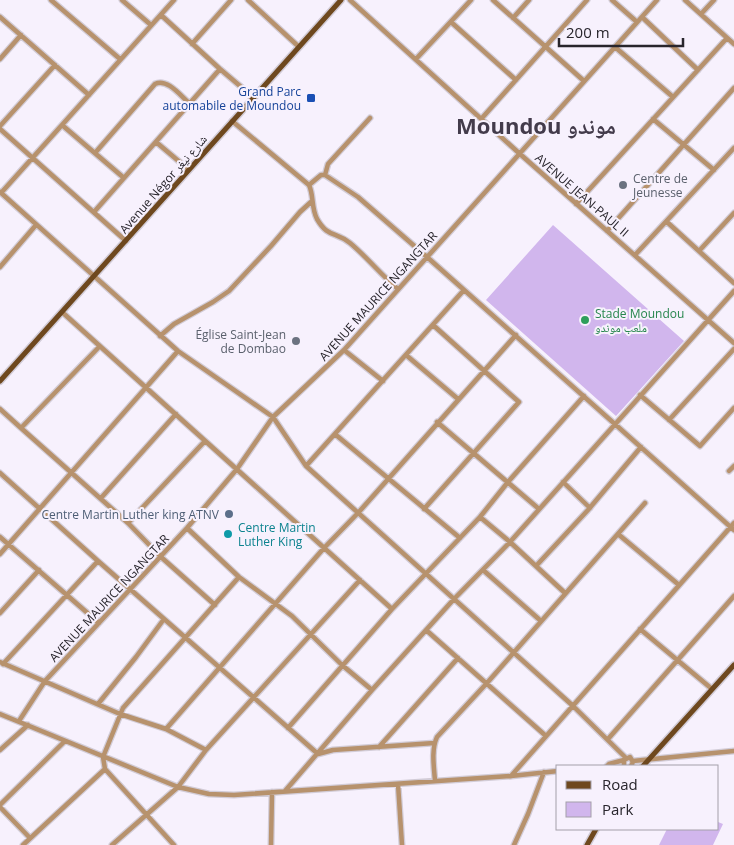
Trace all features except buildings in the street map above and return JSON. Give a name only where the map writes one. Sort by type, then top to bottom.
[{"type":"main road","name":"Avenue Négor شارع نيغر","points":[[0,381],[341,0]]},
{"type":"main road","points":[[644,765],[734,665]]},
{"type":"main road","points":[[588,845],[596,830]]},
{"type":"street","points":[[51,0],[120,59]]},
{"type":"street","points":[[122,0],[151,25]]},
{"type":"street","points":[[174,0],[0,193],[178,351],[273,417],[306,466],[572,705],[608,739],[624,764]]},
{"type":"street","points":[[192,44],[231,0]]},
{"type":"street","points":[[248,0],[298,46]]},
{"type":"street","name":"AVENUE JEAN-PAUL II","points":[[350,0],[520,154],[734,343]]},
{"type":"street","points":[[416,59],[471,0]]},
{"type":"street","points":[[492,0],[584,81]]},
{"type":"street","points":[[513,18],[530,0]]},
{"type":"street","points":[[482,118],[587,0]]},
{"type":"street","points":[[612,0],[637,22]]},
{"type":"street","name":"AVENUE MAURICE NGANGTAR","points":[[19,721],[46,681],[187,528],[237,469],[273,417],[344,350],[657,0]]},
{"type":"street","points":[[685,0],[734,44]]},
{"type":"street","points":[[701,14],[714,0]]},
{"type":"street","points":[[161,15],[253,97]]},
{"type":"street","points":[[0,17],[89,95]]},
{"type":"street","points":[[642,17],[698,70]]},
{"type":"street","points":[[451,22],[516,80]]},
{"type":"street","points":[[0,59],[21,35]]},
{"type":"street","points":[[576,204],[726,38]]},
{"type":"street","points":[[614,47],[673,97]]},
{"type":"street","points":[[55,65],[0,127],[126,241]]},
{"type":"street","points":[[94,212],[220,69]]},
{"type":"street","points":[[94,153],[155,84],[159,82],[165,83],[189,103]]},
{"type":"street","points":[[607,231],[734,88]]},
{"type":"street","points":[[325,175],[328,164],[370,118]]},
{"type":"street","points":[[653,118],[714,170]]},
{"type":"street","points":[[232,121],[309,185],[313,193],[312,201],[318,220],[325,231],[330,234],[336,234],[349,243],[398,289]]},
{"type":"street","points":[[62,125],[124,178]]},
{"type":"street","points":[[156,142],[188,169]]},
{"type":"street","points":[[635,255],[734,148]]},
{"type":"street","points":[[309,185],[321,175],[325,175],[358,197],[733,527],[572,705],[511,776]]},
{"type":"street","points":[[160,336],[174,324],[230,291],[312,201]]},
{"type":"street","points":[[699,251],[734,213]]},
{"type":"street","points":[[667,222],[734,283]]},
{"type":"street","points":[[0,267],[36,225]]},
{"type":"street","points":[[0,255],[6,260]]},
{"type":"street","points":[[306,466],[336,435],[464,290]]},
{"type":"street","points":[[285,791],[372,690],[454,599],[510,542],[733,293]]},
{"type":"street","points":[[62,312],[392,609]]},
{"type":"street","points":[[424,509],[519,402],[432,325]]},
{"type":"street","points":[[166,729],[324,548],[358,513],[516,335]]},
{"type":"street","points":[[21,428],[99,346]]},
{"type":"street","points":[[669,420],[734,348]]},
{"type":"street","points":[[344,350],[383,381]]},
{"type":"street","points":[[0,554],[178,351]]},
{"type":"street","points":[[406,355],[458,399]]},
{"type":"street","points":[[640,395],[700,446],[734,408]]},
{"type":"street","points":[[288,728],[392,609],[480,517],[508,482],[584,396]]},
{"type":"street","points":[[0,409],[128,523],[160,557],[215,605]]},
{"type":"street","points":[[100,498],[176,414]]},
{"type":"street","points":[[438,422],[539,509]]},
{"type":"street","points":[[336,435],[460,538]]},
{"type":"street","points":[[128,523],[205,441]]},
{"type":"street","points":[[536,566],[590,508],[641,447]]},
{"type":"street","points":[[729,471],[734,466]]},
{"type":"street","points":[[0,473],[318,754]]},
{"type":"street","points":[[563,482],[590,508]]},
{"type":"street","points":[[436,781],[434,743],[437,737],[645,503]]},
{"type":"street","points":[[480,517],[565,593]]},
{"type":"street","points":[[187,528],[238,577],[292,616],[342,665],[372,690]]},
{"type":"street","points":[[618,534],[679,585]]},
{"type":"street","points":[[0,537],[98,623]]},
{"type":"street","points":[[98,561],[2,663],[120,714],[166,729],[206,750]]},
{"type":"street","points":[[0,613],[38,570]]},
{"type":"street","points":[[483,570],[541,622]]},
{"type":"street","points":[[174,845],[105,769],[103,758],[120,714],[238,577]]},
{"type":"street","points":[[112,845],[178,787],[206,750],[360,580]]},
{"type":"street","points":[[608,739],[734,596]]},
{"type":"street","points":[[98,704],[164,619]]},
{"type":"street","points":[[640,629],[712,689]]},
{"type":"street","points":[[426,630],[546,736]]},
{"type":"street","points":[[379,747],[458,658]]},
{"type":"street","points":[[0,714],[103,758],[178,787],[220,795],[511,776],[556,771]]},
{"type":"street","points":[[0,750],[28,725]]},
{"type":"street","points":[[30,838],[0,806],[64,741]]},
{"type":"street","points":[[318,754],[333,750],[434,743]]},
{"type":"street","points":[[608,765],[624,764],[630,757],[633,761],[734,751]]},
{"type":"street","points":[[631,765],[633,761]]},
{"type":"street","points":[[23,845],[105,769]]},
{"type":"street","points":[[514,845],[544,772]]},
{"type":"street","points":[[398,784],[402,845]]},
{"type":"street","points":[[271,845],[272,792]]},
{"type":"green space","name":"Stade Moundou ملعب موندو","points":[[553,225],[684,341],[616,416],[486,300]]},
{"type":"green space","points":[[719,822],[723,824],[713,845],[659,845],[666,830],[719,830]]},
{"type":"place","name":"Grand Parc automabile de Moundou","points":[[311,98]]},
{"type":"place","name":"Centre de Jeunesse","points":[[623,185]]},
{"type":"place","name":"Stade Moundou ملعب موندو","points":[[585,320]]},
{"type":"place","name":"Église Saint-Jean de Dombao","points":[[296,341]]},
{"type":"place","name":"Centre Martin Luther king ATNV","points":[[229,514]]},
{"type":"place","name":"Centre Martin Luther King","points":[[228,534]]},
{"type":"district","name":"Moundou موندو","points":[[536,125]]}]
